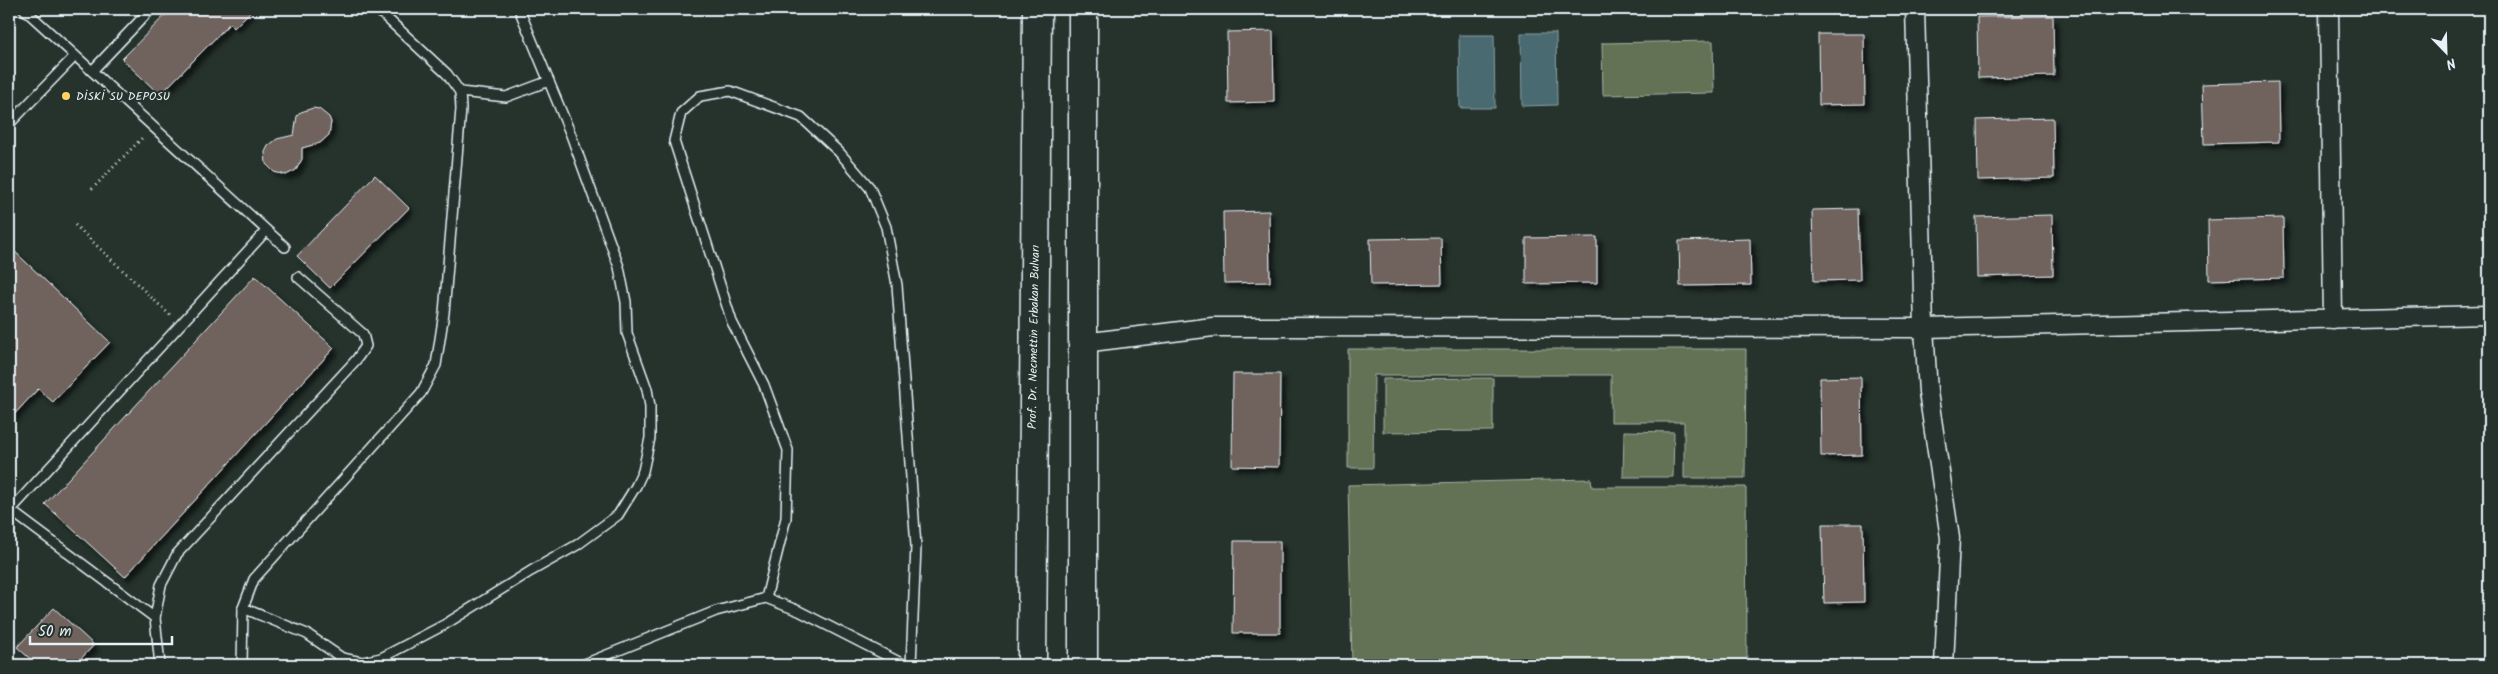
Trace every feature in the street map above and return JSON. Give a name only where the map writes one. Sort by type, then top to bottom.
[{"type":"main road","name":"Prof. Dr. Necmettin Erbakan Bulvarı","points":[[1032,665],[1037,9]]},
{"type":"main road","points":[[1083,9],[1083,665]]},
{"type":"street","points":[[1915,9],[1924,328],[1928,392],[1950,538],[1944,665]]},
{"type":"street","points":[[2330,9],[2334,319]]},
{"type":"street","points":[[1083,343],[1214,327],[1924,328],[2489,315]]},
{"type":"lane","points":[[24,9],[266,231],[286,247]]},
{"type":"lane","points":[[92,71],[151,9]]},
{"type":"lane","points":[[242,665],[243,608],[254,579],[421,393],[436,365],[446,294],[461,108],[460,92],[448,74],[377,9]]},
{"type":"lane","points":[[243,608],[307,634],[342,658],[362,662],[381,658],[444,625],[577,545],[618,515],[636,486],[648,454],[651,422],[648,397],[630,343],[623,281],[615,252],[519,9]]},
{"type":"lane","points":[[9,124],[75,56]]},
{"type":"lane","points":[[460,92],[506,97],[549,81]]},
{"type":"lane","points":[[766,598],[786,518],[788,450],[764,385],[732,322],[674,141],[681,113],[700,96],[730,91],[801,117],[839,152],[870,188],[886,227],[897,285],[916,546],[911,665]]},
{"type":"lane","points":[[155,618],[10,511],[266,231]]},
{"type":"lane","points":[[160,665],[155,618],[160,585],[177,554],[356,360],[366,346],[363,334],[298,277]]},
{"type":"lane","points":[[582,665],[716,612],[766,598],[799,611],[905,665]]},
{"type":"path","points":[[92,189],[152,127]]},
{"type":"path","points":[[76,225],[180,324]]},
{"type":"green space","points":[[1713,41],[1714,93],[1603,95],[1602,43]]},
{"type":"green space","points":[[1348,349],[1746,349],[1745,478],[1684,478],[1684,422],[1611,422],[1611,375],[1374,375],[1373,468],[1348,468]]},
{"type":"green space","points":[[1493,378],[1493,431],[1383,432],[1383,379]]},
{"type":"green space","points":[[1624,431],[1674,432],[1673,477],[1623,477]]},
{"type":"green space","points":[[1591,479],[1592,487],[1746,487],[1747,665],[1352,665],[1348,485]]},
{"type":"water","points":[[1521,33],[1556,33],[1557,105],[1522,106]]},
{"type":"water","points":[[1459,35],[1494,35],[1495,108],[1460,108]]},
{"type":"building","points":[[171,9],[253,9],[234,28],[230,23],[160,95],[122,59]]},
{"type":"building","points":[[2053,16],[2054,76],[1978,78],[1977,17]]},
{"type":"building","points":[[1273,31],[1274,102],[1228,103],[1227,32]]},
{"type":"building","points":[[1818,34],[1864,34],[1865,104],[1819,105]]},
{"type":"building","points":[[2278,82],[2279,142],[2204,144],[2202,84]]},
{"type":"building","points":[[313,108],[319,109],[329,117],[331,122],[329,135],[320,143],[302,148],[302,159],[296,170],[286,175],[274,172],[266,164],[265,152],[268,146],[277,139],[294,135],[297,116],[301,112]]},
{"type":"building","points":[[2053,118],[2054,178],[1978,180],[1977,120]]},
{"type":"building","points":[[375,175],[409,208],[330,288],[297,256]]},
{"type":"building","points":[[1858,209],[1860,280],[1814,281],[1812,210]]},
{"type":"building","points":[[1269,211],[1270,282],[1224,283],[1223,212]]},
{"type":"building","points":[[2052,215],[2053,275],[1977,277],[1976,217]]},
{"type":"building","points":[[2283,218],[2284,278],[2209,280],[2208,220]]},
{"type":"building","points":[[1597,237],[1597,283],[1526,284],[1526,238]]},
{"type":"building","points":[[1441,238],[1442,284],[1371,285],[1370,239]]},
{"type":"building","points":[[1750,239],[1751,285],[1680,286],[1679,241]]},
{"type":"building","points":[[9,246],[110,342],[53,402],[38,389],[9,420]]},
{"type":"building","points":[[255,276],[334,348],[125,577],[45,504]]},
{"type":"building","points":[[1233,374],[1280,374],[1279,467],[1232,466]]},
{"type":"building","points":[[1861,377],[1862,455],[1821,456],[1820,378]]},
{"type":"building","points":[[1822,524],[1863,524],[1864,602],[1824,603]]},
{"type":"building","points":[[1234,541],[1280,541],[1280,633],[1233,633]]},
{"type":"building","points":[[54,608],[94,645],[75,665],[37,665],[17,647]]},
{"type":"place","name":"DİSKİ SU DEPOSU","points":[[66,96]]}]
